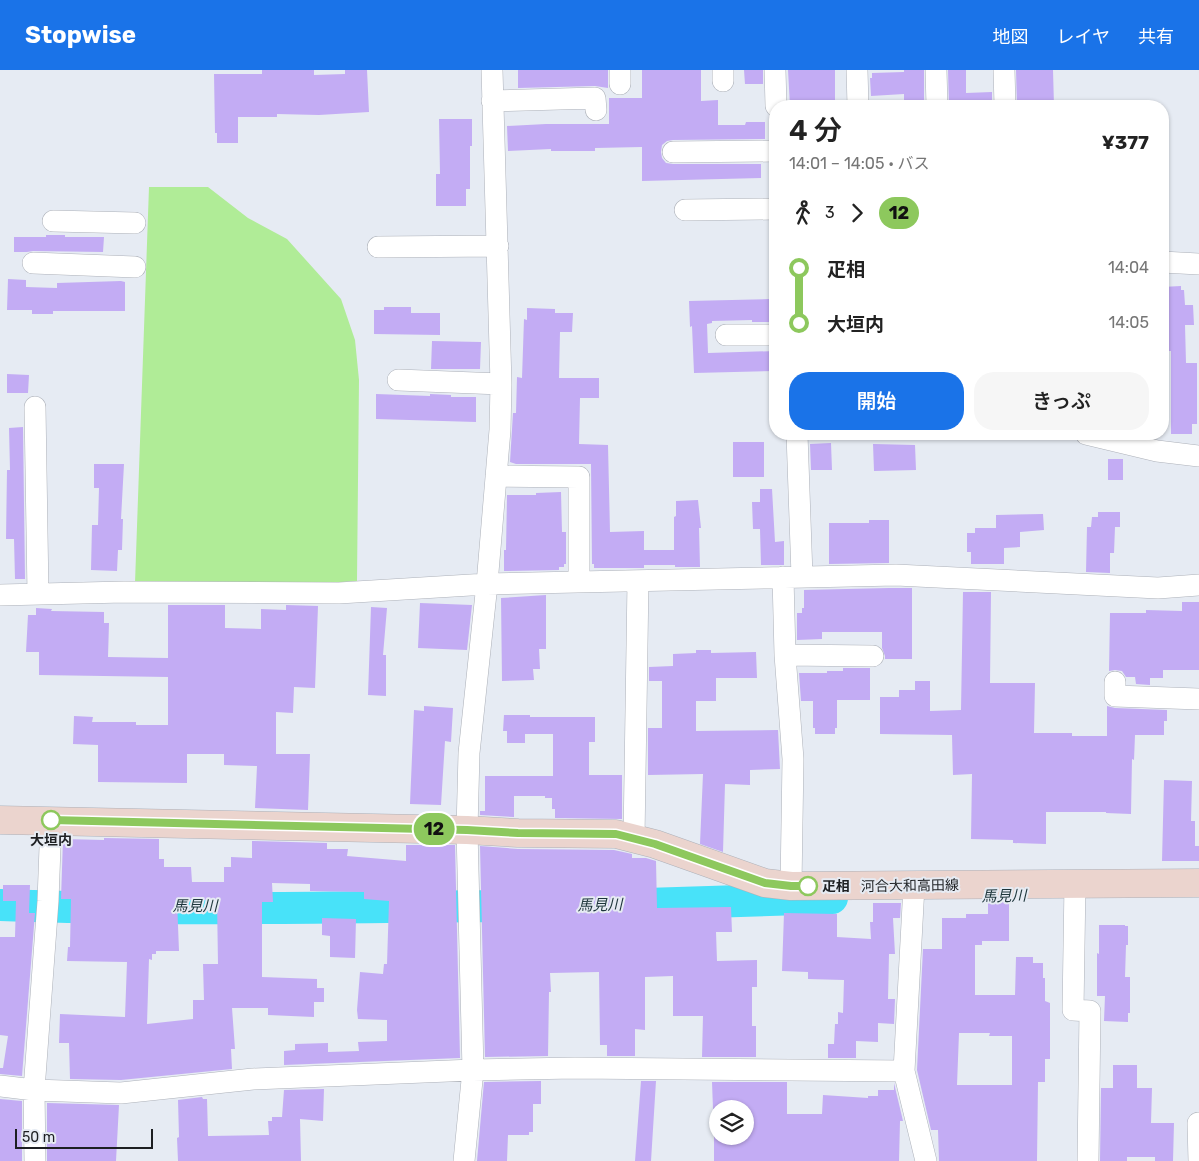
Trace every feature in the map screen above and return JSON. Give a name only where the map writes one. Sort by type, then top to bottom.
[{"type":"main road","name":"河合大和高田線","points":[[0,820],[616,834],[655,844],[765,883],[913,895],[1075,893],[1199,884]]},
{"type":"street","points":[[464,1161],[473,1070],[467,830],[469,753],[488,584],[502,384],[492,70]]},
{"type":"street","points":[[775,70],[776,100]]},
{"type":"street","points":[[856,70],[858,100]]},
{"type":"street","points":[[936,70],[937,100]]},
{"type":"street","points":[[1004,70],[1005,100]]},
{"type":"street","points":[[492,101],[595,98],[596,110]]},
{"type":"street","points":[[674,152],[769,151]]},
{"type":"street","points":[[685,210],[769,209]]},
{"type":"street","points":[[53,221],[135,223]]},
{"type":"street","points":[[378,247],[498,246]]},
{"type":"street","points":[[1169,262],[1199,264]]},
{"type":"street","points":[[33,263],[135,267]]},
{"type":"street","points":[[726,335],[769,334]]},
{"type":"street","points":[[398,380],[502,384]]},
{"type":"street","points":[[35,407],[38,594]]},
{"type":"street","points":[[791,886],[793,758],[786,655],[793,576],[797,440]]},
{"type":"street","points":[[1111,440],[1157,451],[1199,456]]},
{"type":"street","points":[[496,476],[579,477],[579,582]]},
{"type":"street","points":[[0,595],[124,592],[339,592],[488,584],[896,575],[1158,588],[1199,586]]},
{"type":"street","points":[[634,839],[638,581]]},
{"type":"street","points":[[786,655],[873,656]]},
{"type":"street","points":[[1115,682],[1115,696],[1199,699]]},
{"type":"street","points":[[35,1161],[34,1090],[47,908],[51,820]]},
{"type":"street","points":[[1075,893],[1073,1010],[1090,1011],[1088,1161]]},
{"type":"street","points":[[913,895],[904,1071],[926,1161]]},
{"type":"street","points":[[0,1086],[34,1090],[121,1093],[253,1079],[473,1070],[574,1068],[904,1071]]},
{"type":"street","points":[[1198,1123],[1198,1161]]},
{"type":"green space","points":[[149,187],[208,187],[248,218],[287,239],[341,299],[355,340],[359,380],[357,581],[297,585],[135,583]]},
{"type":"building","points":[[262,70],[314,70],[314,75],[345,74],[345,70],[367,70],[369,112],[319,115],[277,114],[277,117],[238,117],[238,143],[217,143],[217,133],[215,133],[214,74],[262,74]]},
{"type":"building","points":[[518,70],[608,70],[608,88],[595,86],[518,88]]},
{"type":"building","points":[[642,70],[701,70],[701,101],[718,100],[718,125],[745,125],[746,122],[765,122],[765,139],[667,141],[662,145],[661,152],[662,158],[666,163],[761,164],[761,178],[642,181],[642,147],[595,148],[595,151],[551,151],[551,149],[508,151],[507,126],[609,124],[609,98],[642,98]]},
{"type":"building","points":[[744,70],[763,70],[763,84],[745,84]]},
{"type":"building","points":[[788,70],[835,70],[835,100],[790,100]]},
{"type":"building","points":[[904,70],[924,70],[924,100],[904,100],[904,94],[871,96],[870,78],[872,78],[872,73],[904,72]]},
{"type":"building","points":[[948,70],[966,70],[966,93],[992,92],[992,100],[949,100]]},
{"type":"building","points":[[1016,70],[1053,70],[1054,100],[1017,100]]},
{"type":"building","points":[[439,119],[472,119],[470,189],[466,189],[466,206],[436,206],[436,174],[440,174]]},
{"type":"building","points":[[46,235],[104,237],[103,252],[14,252],[14,237],[46,237]]},
{"type":"building","points":[[8,279],[26,280],[26,287],[57,288],[57,283],[125,282],[125,311],[53,311],[53,314],[32,314],[32,310],[7,310]]},
{"type":"building","points":[[1181,286],[1181,290],[1184,290],[1185,305],[1193,305],[1194,325],[1185,325],[1186,363],[1197,363],[1197,424],[1192,424],[1192,434],[1171,434],[1169,287]]},
{"type":"building","points":[[769,299],[769,322],[752,322],[752,320],[712,321],[712,323],[707,324],[708,353],[769,351],[769,371],[694,373],[689,301]]},
{"type":"building","points":[[384,307],[411,307],[411,313],[440,313],[440,335],[374,334],[374,310],[384,310]]},
{"type":"building","points":[[527,308],[555,309],[555,313],[573,313],[572,332],[560,332],[559,378],[599,378],[599,398],[580,398],[579,444],[608,445],[610,532],[644,531],[644,550],[674,550],[676,501],[698,500],[701,528],[699,528],[700,567],[644,565],[644,568],[594,568],[594,564],[592,564],[591,464],[516,464],[510,462],[513,413],[516,413],[517,377],[522,378],[524,319],[527,320]]},
{"type":"building","points":[[432,341],[481,342],[480,369],[431,369]]},
{"type":"building","points":[[7,374],[29,375],[28,393],[7,393]]},
{"type":"building","points":[[376,394],[430,396],[430,394],[451,395],[451,397],[476,397],[476,422],[376,419]]},
{"type":"building","points":[[23,427],[25,579],[15,579],[14,539],[6,539],[7,470],[10,470],[9,428]]},
{"type":"building","points":[[733,442],[764,442],[764,477],[733,477]]},
{"type":"building","points":[[831,443],[832,470],[811,470],[810,444]]},
{"type":"building","points":[[873,444],[915,445],[916,470],[874,471]]},
{"type":"building","points":[[1108,459],[1123,459],[1123,480],[1108,480]]},
{"type":"building","points":[[94,464],[124,464],[121,519],[123,519],[122,550],[118,550],[117,571],[91,570],[92,525],[98,525],[99,488],[94,488]]},
{"type":"building","points":[[760,489],[772,489],[775,542],[784,541],[784,565],[761,565],[760,529],[753,529],[752,502],[760,502]]},
{"type":"building","points":[[561,492],[562,532],[566,532],[566,564],[564,564],[564,567],[559,567],[559,570],[504,571],[507,495],[536,495],[536,493]]},
{"type":"building","points":[[1098,512],[1120,512],[1120,527],[1115,527],[1114,553],[1110,553],[1110,573],[1086,572],[1087,527],[1091,527],[1092,517],[1098,517]]},
{"type":"building","points":[[1043,514],[1044,530],[1020,532],[1020,547],[1004,548],[1004,564],[971,564],[971,552],[967,552],[967,533],[975,533],[975,528],[996,528],[996,515]]},
{"type":"building","points":[[869,520],[889,520],[889,563],[829,564],[829,523],[869,523]]},
{"type":"building","points":[[912,588],[912,659],[885,659],[882,648],[882,632],[822,632],[822,639],[797,640],[797,613],[802,613],[802,608],[804,608],[804,590]]},
{"type":"building","points":[[963,592],[991,592],[990,683],[1035,683],[1034,733],[1072,733],[1072,736],[1107,736],[1107,706],[1167,710],[1167,721],[1164,721],[1164,735],[1135,735],[1134,760],[1132,759],[1131,814],[1046,812],[1046,844],[1013,843],[1013,840],[971,839],[972,774],[953,775],[952,735],[880,734],[880,697],[899,697],[899,690],[915,690],[915,681],[930,681],[930,711],[961,710]]},
{"type":"building","points":[[546,595],[546,649],[539,649],[540,669],[533,669],[534,680],[502,681],[501,598]]},
{"type":"building","points":[[1182,602],[1199,602],[1199,670],[1163,670],[1163,678],[1150,678],[1150,685],[1136,684],[1135,677],[1126,677],[1122,671],[1109,671],[1110,613],[1146,613],[1146,610],[1182,611]]},
{"type":"building","points":[[420,603],[472,605],[467,650],[418,648]]},
{"type":"building","points":[[168,605],[225,605],[225,628],[261,629],[261,609],[286,610],[286,605],[318,606],[315,688],[294,687],[293,713],[276,712],[276,754],[310,754],[308,810],[255,808],[257,766],[224,765],[224,754],[187,754],[187,783],[98,782],[98,745],[73,744],[74,716],[93,717],[92,722],[136,722],[136,725],[168,725],[168,677],[39,675],[39,652],[26,652],[28,615],[36,615],[36,608],[52,609],[51,611],[104,612],[104,623],[109,623],[108,657],[168,658]]},
{"type":"building","points":[[371,607],[387,608],[383,655],[386,655],[386,696],[368,695]]},
{"type":"building","points":[[696,650],[711,650],[711,653],[756,652],[757,678],[716,678],[716,701],[696,701],[696,731],[778,730],[780,769],[750,770],[750,785],[725,784],[723,852],[700,844],[703,774],[648,775],[648,728],[662,728],[662,681],[649,681],[649,667],[673,666],[673,654],[696,653]]},
{"type":"building","points":[[843,668],[870,668],[870,700],[837,700],[837,728],[835,728],[835,734],[815,734],[815,728],[813,728],[813,701],[801,701],[799,673],[827,673],[827,671],[843,671]]},
{"type":"building","points":[[424,706],[453,708],[451,742],[445,741],[441,805],[410,804],[414,710],[424,711]]},
{"type":"building","points":[[504,715],[595,717],[595,742],[589,742],[589,775],[622,775],[622,819],[555,818],[555,809],[552,809],[552,798],[545,798],[545,796],[514,796],[514,817],[480,815],[480,811],[485,811],[485,776],[553,776],[553,734],[525,734],[525,743],[507,743],[507,731],[503,731]]},
{"type":"building","points":[[1164,780],[1192,781],[1191,821],[1195,821],[1195,846],[1199,846],[1199,861],[1162,861]]},
{"type":"building","points":[[104,838],[159,839],[159,859],[164,859],[164,867],[191,867],[192,882],[224,882],[224,867],[231,867],[231,857],[252,858],[252,841],[327,843],[327,849],[348,849],[347,856],[406,861],[406,845],[455,845],[460,1058],[284,1065],[284,1051],[295,1050],[295,1044],[328,1043],[328,1052],[359,1051],[358,1042],[387,1041],[387,1020],[358,1019],[357,1010],[360,972],[383,974],[384,964],[387,964],[389,901],[364,899],[364,892],[310,891],[310,884],[272,883],[273,902],[262,902],[262,977],[317,979],[317,988],[324,988],[324,1002],[314,1002],[314,1017],[268,1015],[268,1008],[232,1008],[235,1049],[231,1049],[232,1069],[121,1080],[70,1079],[69,1043],[59,1043],[60,1014],[125,1017],[127,962],[67,961],[68,947],[70,947],[71,899],[61,899],[63,839],[104,840]],"holes":[[[177,900],[217,900],[218,964],[203,964],[204,1000],[193,1000],[193,1019],[147,1024],[149,959],[152,960],[152,954],[156,954],[156,951],[179,951]]]},
{"type":"building","points":[[480,846],[518,849],[614,850],[632,854],[632,858],[646,858],[656,861],[657,908],[731,907],[732,932],[716,932],[717,961],[757,960],[757,987],[752,987],[752,1026],[756,1026],[756,1057],[702,1057],[703,1016],[673,1016],[673,976],[645,977],[645,1030],[635,1029],[635,1056],[607,1056],[607,1045],[600,1045],[599,972],[550,973],[548,1056],[485,1057]]},
{"type":"building","points":[[3,885],[30,885],[29,913],[35,913],[22,1076],[0,1074],[0,1068],[3,1068],[8,1036],[0,1035],[0,937],[15,937],[16,901],[3,901]]},
{"type":"building","points":[[988,902],[1009,902],[1009,941],[982,941],[982,945],[975,945],[975,995],[1015,995],[1016,957],[1033,957],[1033,963],[1043,963],[1045,1001],[1050,1003],[1050,1059],[1045,1059],[1045,1082],[1038,1082],[1037,1161],[939,1161],[938,1130],[931,1130],[917,1070],[923,949],[942,949],[942,918],[966,918],[966,914],[988,914]],"holes":[[[959,1033],[990,1033],[989,1036],[1012,1036],[1012,1085],[957,1085]]]},
{"type":"building","points":[[873,903],[901,903],[900,918],[893,918],[895,954],[889,954],[888,999],[895,999],[894,1024],[878,1023],[878,1042],[856,1041],[856,1058],[828,1058],[828,1044],[834,1044],[838,1012],[843,1013],[844,980],[808,979],[808,972],[782,971],[784,913],[837,914],[837,937],[871,939],[870,922],[873,922]]},
{"type":"building","points":[[322,918],[356,919],[355,958],[330,957],[330,936],[322,935]]},
{"type":"building","points":[[1099,925],[1128,926],[1125,977],[1130,977],[1130,1013],[1128,1013],[1128,1022],[1104,1021],[1105,996],[1097,996]]},
{"type":"building","points":[[1113,1065],[1137,1065],[1137,1088],[1152,1088],[1151,1123],[1174,1123],[1173,1161],[1155,1161],[1155,1157],[1127,1157],[1127,1161],[1100,1161],[1101,1088],[1113,1088]]},
{"type":"building","points":[[541,1081],[541,1104],[533,1104],[533,1132],[529,1132],[529,1135],[508,1135],[507,1161],[477,1161],[484,1082]]},
{"type":"building","points":[[641,1081],[656,1081],[651,1161],[635,1161]]},
{"type":"building","points":[[712,1082],[787,1082],[787,1114],[822,1114],[823,1095],[868,1098],[868,1096],[878,1096],[878,1090],[894,1090],[894,1083],[903,1121],[900,1121],[899,1161],[714,1161],[714,1145],[754,1145],[754,1100],[713,1100]]},
{"type":"building","points":[[324,1089],[323,1121],[300,1119],[301,1161],[178,1161],[178,1100],[202,1097],[207,1099],[208,1136],[269,1135],[268,1121],[272,1121],[272,1117],[282,1117],[284,1090]]},
{"type":"building","points":[[0,1099],[22,1101],[22,1161],[0,1161]]},
{"type":"building","points":[[47,1103],[119,1105],[116,1161],[47,1161]]},
{"type":"waterway","name":"馬見川","points":[[614,905],[832,898]]},
{"type":"waterway","name":"馬見川","points":[[0,905],[188,908],[502,906]]},
{"type":"bus line","name":"12","points":[[51,820],[616,834],[655,844],[765,883],[808,886]]},
{"type":"place","name":"大垣内","points":[[51,820]]},
{"type":"place","name":"疋相","points":[[808,886]]}]
